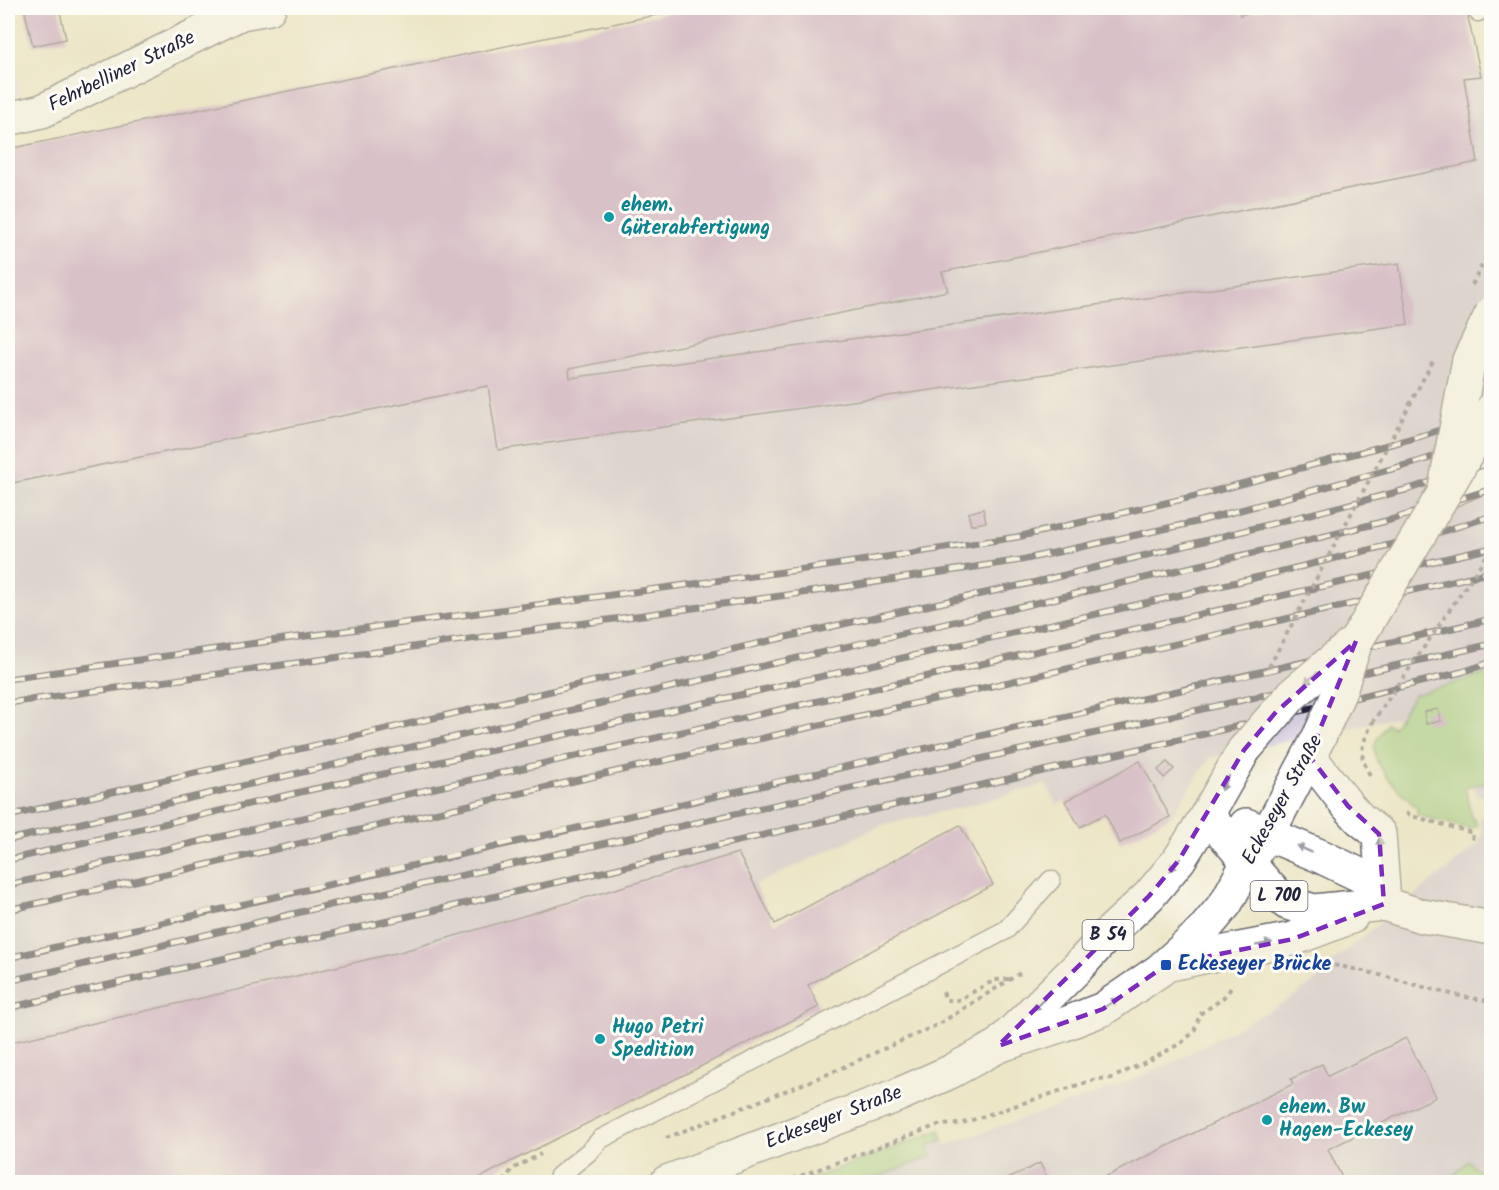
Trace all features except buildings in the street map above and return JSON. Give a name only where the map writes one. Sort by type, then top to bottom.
[{"type":"main road","name":"Fehrbelliner Straße","points":[[8,119],[42,111],[213,17],[269,8]]},
{"type":"main road","name":"B 54","points":[[1444,493],[1479,304]]},
{"type":"main road","name":"Eckeseyer Straße","points":[[667,1182],[898,1095],[950,1072],[998,1046],[1102,1009],[1166,965],[1203,932],[1226,903],[1248,862],[1268,833],[1315,745],[1339,693],[1356,641],[1491,410]]},
{"type":"main road","points":[[1444,493],[1491,472]]},
{"type":"main road","name":"Eckeseyer Straße","points":[[998,1046],[1108,934],[1149,896],[1179,860],[1244,750],[1293,694],[1356,641]]},
{"type":"main road","points":[[1166,965],[1293,939],[1384,904],[1379,834],[1348,806],[1315,745]]},
{"type":"main road","points":[[1207,815],[1268,833]]},
{"type":"main road","name":"L 700","points":[[1207,815],[1270,888],[1287,903],[1314,911],[1384,904],[1422,916],[1491,928]]},
{"type":"main road","name":"L 700","points":[[1268,833],[1368,879],[1384,904]]},
{"type":"lane","points":[[561,1182],[559,1176],[602,1139],[1006,930],[1051,880]]},
{"type":"path","points":[[1479,304],[1491,246]]},
{"type":"path","points":[[1267,671],[1436,355]]},
{"type":"path","points":[[1372,779],[1362,757],[1362,746],[1372,723],[1491,548]]},
{"type":"path","points":[[1412,816],[1473,833],[1472,840]]},
{"type":"path","points":[[1319,963],[1348,967],[1404,983],[1491,1000]]},
{"type":"path","points":[[958,1000],[995,980],[1010,979]]},
{"type":"path","points":[[784,1182],[938,1125],[960,1124],[1096,1079],[1112,1078],[1156,1058],[1181,1043],[1194,1032],[1200,1014],[1222,999],[1237,981]]},
{"type":"highlighted area","points":[[1356,641],[1309,756],[1348,806],[1379,834],[1384,904],[1293,939],[1166,965],[1103,1009],[998,1046],[1149,896],[1179,860],[1244,750],[1276,712]]},
{"type":"shaded area","points":[[690,8],[1239,8],[1241,15],[1269,8],[1466,8],[1481,75],[1492,73],[1491,672],[1414,695],[1399,717],[1210,758],[1170,817],[1140,761],[1057,805],[1046,784],[971,805],[882,825],[755,885],[738,853],[400,952],[8,1043],[8,149]]},
{"type":"shaded area","points":[[8,37],[20,94],[8,97]]},
{"type":"shaded area","points":[[1491,781],[1491,1182],[865,1182],[931,1156],[928,1145],[943,1140],[946,1145],[1139,1077],[1173,1062],[1296,995],[1317,979],[1318,973],[1476,846],[1482,831],[1479,818],[1487,816],[1482,795],[1477,796],[1474,785]]},
{"type":"green space","points":[[1491,672],[1491,781],[1465,787],[1472,819],[1475,819],[1477,826],[1470,829],[1417,815],[1417,808],[1388,779],[1377,761],[1375,744],[1377,739],[1387,724],[1393,727],[1414,695]]},
{"type":"green space","points":[[940,1130],[943,1140],[928,1145],[932,1156],[865,1182],[803,1182]]},
{"type":"green space","points":[[1468,1161],[1491,1180],[1491,1182],[1447,1182]]},
{"type":"railway","points":[[8,679],[284,639],[827,566],[1017,537],[1196,496],[1421,436],[1492,413]]},
{"type":"railway","points":[[8,703],[831,589],[1021,560],[1196,522],[1414,463],[1492,438]]},
{"type":"railway","points":[[8,816],[834,626],[1036,582],[1409,489],[1492,462]]},
{"type":"railway","points":[[8,840],[1322,537],[1390,520],[1492,489]]},
{"type":"railway","points":[[8,860],[1246,580],[1434,534],[1492,516]]},
{"type":"railway","points":[[8,885],[1492,548]]},
{"type":"railway","points":[[8,910],[1492,572]]},
{"type":"railway","points":[[8,958],[1492,619]]},
{"type":"railway","points":[[8,981],[330,905],[1492,644]]},
{"type":"railway","points":[[8,1008],[1196,736],[1462,672],[1492,662]]},
{"type":"place","name":"ehem. Güterabfertigung","points":[[609,217]]},
{"type":"place","name":"Eckeseyer Brücke","points":[[1166,965]]},
{"type":"place","name":"Hugo Petri Spedition","points":[[600,1039]]},
{"type":"place","name":"ehem. Bw Hagen-Eckesey","points":[[1267,1120]]}]
